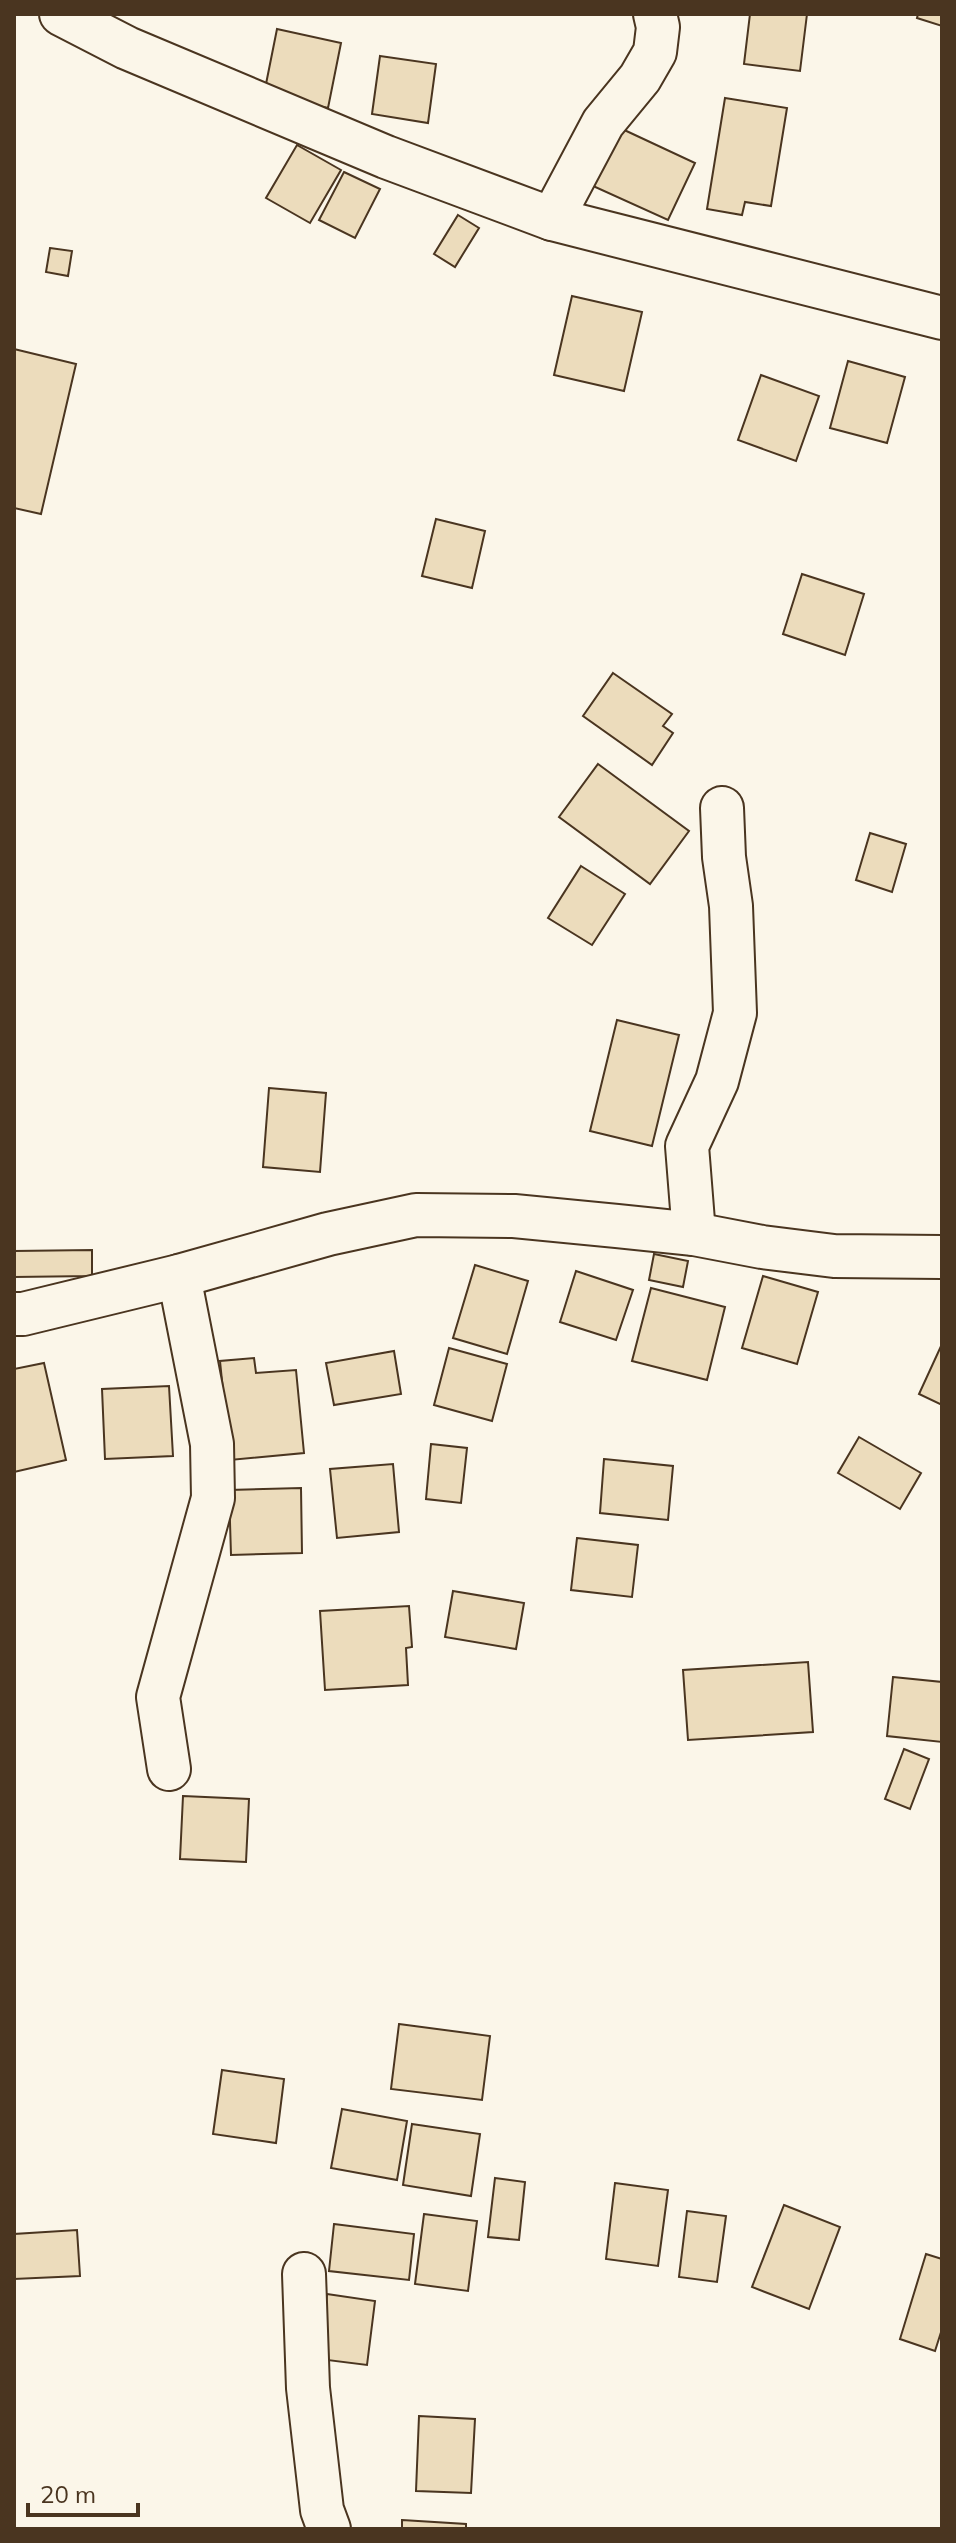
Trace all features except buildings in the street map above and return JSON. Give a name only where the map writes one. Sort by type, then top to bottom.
[{"type":"street","points":[[61,14],[127,48],[357,145],[552,219],[942,318]]},
{"type":"street","points":[[552,219],[603,123],[640,78],[655,52],[658,27],[655,14]]},
{"type":"street","points":[[694,1234],[687,1146],[717,1081],[735,1013],[731,906],[724,857],[722,808]]},
{"type":"street","points":[[14,1314],[179,1276],[328,1234],[416,1215],[514,1216],[694,1234],[834,1256],[942,1257]]},
{"type":"street","points":[[169,1769],[158,1697],[213,1498],[212,1444],[179,1276]]},
{"type":"street","points":[[304,2274],[308,2388],[322,2510],[329,2529]]}]
